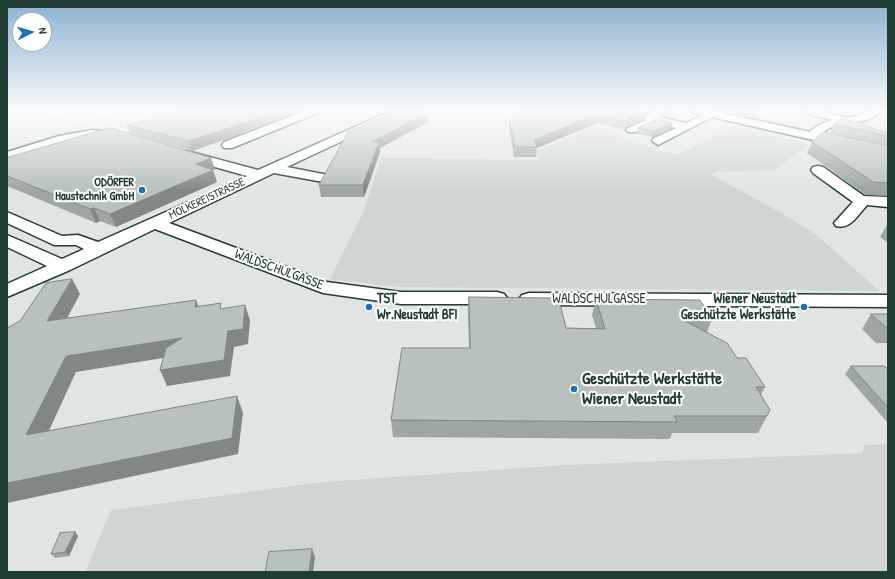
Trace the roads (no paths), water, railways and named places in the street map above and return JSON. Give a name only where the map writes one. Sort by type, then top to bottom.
[{"type":"main road","points":[[816,137],[888,153]]},
{"type":"street","points":[[7,156],[72,137]]},
{"type":"street","points":[[123,137],[132,140]]},
{"type":"street","points":[[228,145],[248,137]]},
{"type":"street","points":[[299,144],[315,137]]},
{"type":"street","name":"MOLKEREISTRASSE","points":[[7,291],[342,137]]},
{"type":"street","points":[[658,141],[666,137]]},
{"type":"street","points":[[873,150],[877,146],[888,146]]},
{"type":"street","points":[[177,152],[260,175]]},
{"type":"street","points":[[273,169],[323,178]]},
{"type":"street","points":[[818,170],[862,201],[888,202]]},
{"type":"street","points":[[842,223],[862,201]]},
{"type":"street","points":[[7,217],[60,241],[78,240],[99,249]]},
{"type":"street","name":"WALDSCHULGASSE","points":[[155,223],[323,287],[368,294],[409,298],[888,301]]},
{"type":"street","points":[[7,240],[63,266]]},
{"type":"place","name":"ODÖRFER Haustechnik GmbH","points":[[142,190]]},
{"type":"place","name":"TST Wr.Neustadt BFI","points":[[369,307]]},
{"type":"place","name":"Wiener Neustadt Geschützte Werkstätte","points":[[804,307]]},
{"type":"place","name":"Geschützte Werkstätte Wiener Neustadt","points":[[574,389]]}]
